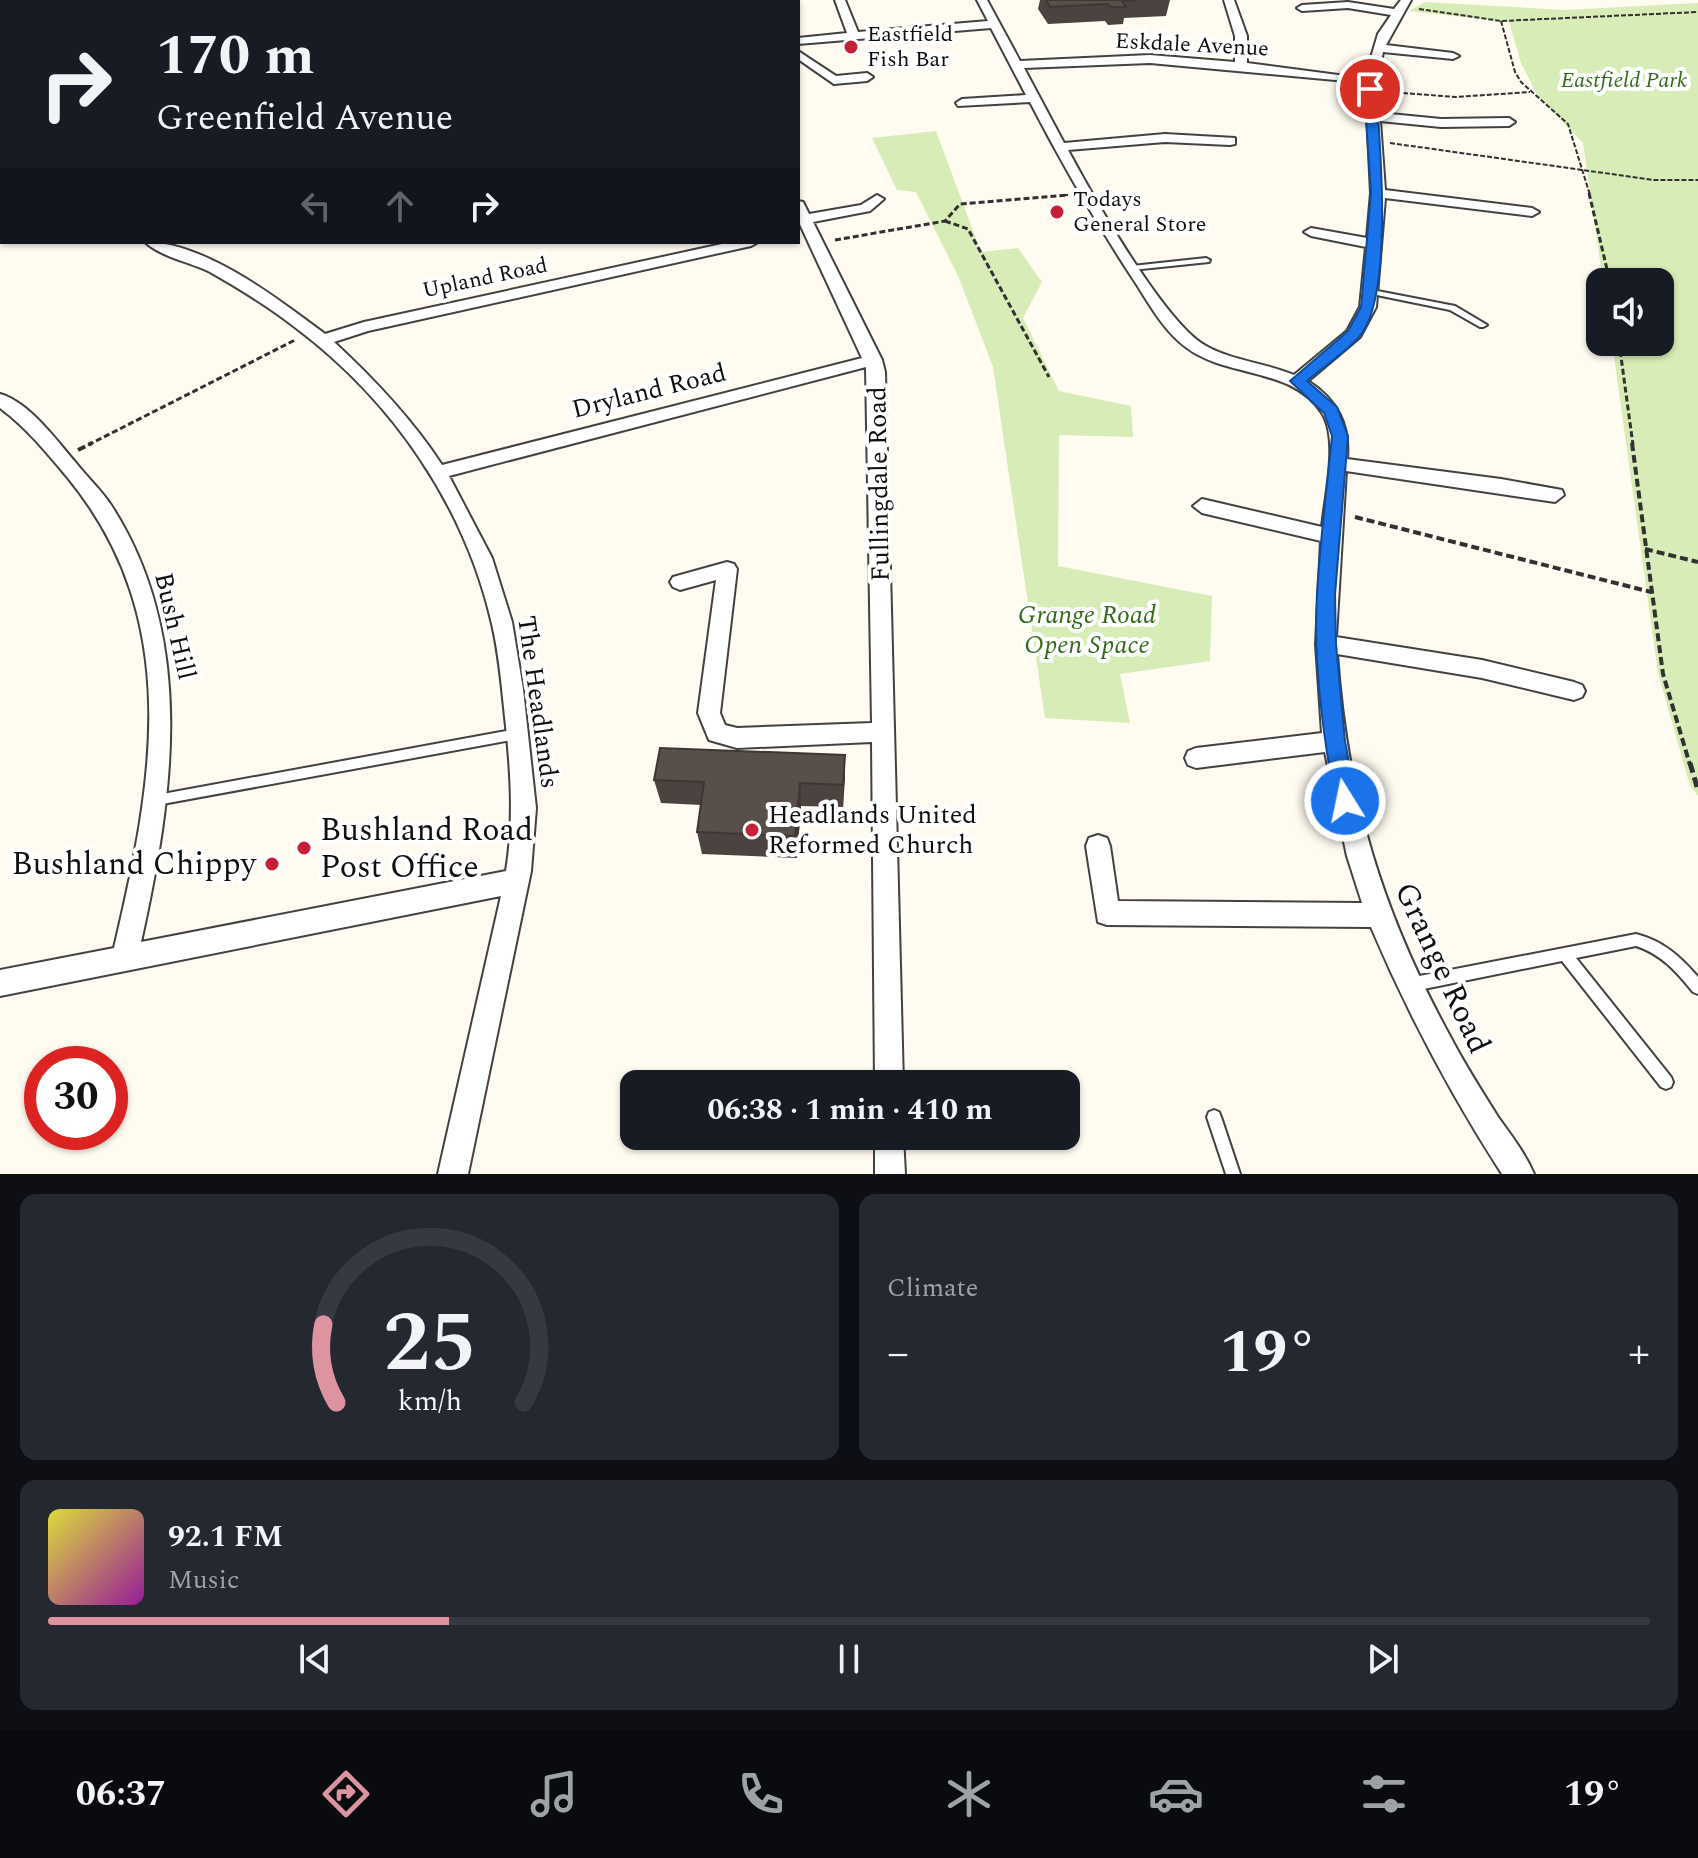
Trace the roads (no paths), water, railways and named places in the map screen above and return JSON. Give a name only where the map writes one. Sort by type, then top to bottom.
[{"type":"street","points":[[840,0],[854,36]]},
{"type":"street","name":"Grange Road","points":[[982,0],[1085,194],[1170,323],[1186,340],[1215,356],[1297,381],[1322,400],[1338,423],[1340,436],[1326,644],[1334,741],[1352,830],[1377,915],[1408,985],[1483,1120],[1519,1174]]},
{"type":"street","points":[[1229,0],[1241,36],[1241,66]]},
{"type":"street","points":[[1297,381],[1354,334],[1365,317],[1378,193],[1376,141],[1367,86],[1377,55],[1401,7],[1348,5],[1299,9]]},
{"type":"street","points":[[800,41],[994,24]]},
{"type":"street","points":[[800,55],[834,80],[867,77]]},
{"type":"street","points":[[1377,55],[1453,56]]},
{"type":"street","name":"Eskdale Avenue","points":[[1017,65],[1150,59],[1348,78],[1367,86]]},
{"type":"street","points":[[962,103],[1034,98]]},
{"type":"street","points":[[1373,116],[1441,123],[1509,122]]},
{"type":"street","points":[[1060,147],[1165,138],[1230,141]]},
{"type":"street","points":[[1378,193],[1532,212]]},
{"type":"street","points":[[805,226],[865,208],[877,199]]},
{"type":"street","name":"Fullingdale Road","points":[[805,226],[874,360],[877,372],[889,1070]]},
{"type":"street","points":[[1311,232],[1375,244]]},
{"type":"street","name":"The Headlands","points":[[168,244],[242,283],[318,336],[383,400],[409,431],[437,473],[475,543],[502,620],[518,734],[524,817],[516,881],[453,1174]]},
{"type":"street","name":"Upland Road","points":[[318,336],[742,244]]},
{"type":"street","name":"Dryland Road","points":[[437,473],[874,360]]},
{"type":"street","name":"Bush Hill","points":[[0,400],[76,472],[121,535],[146,604],[162,679],[163,736],[157,800],[125,958]]},
{"type":"street","points":[[1338,463],[1389,474],[1493,483],[1555,495]]},
{"type":"street","points":[[1202,506],[1331,536]]},
{"type":"street","points":[[680,582],[727,569],[709,713],[717,733],[737,738],[883,732]]},
{"type":"street","points":[[1326,644],[1482,669],[1574,691]]},
{"type":"street","points":[[1196,758],[1334,741]]},
{"type":"street","points":[[1098,846],[1107,913],[1377,915]]},
{"type":"street","points":[[0,983],[516,881]]},
{"type":"street","points":[[889,1150],[890,1174]]},
{"type":"lane","points":[[1132,268],[1206,260]]},
{"type":"lane","points":[[1370,291],[1452,308],[1483,325]]},
{"type":"lane","points":[[157,800],[518,734]]},
{"type":"lane","points":[[1408,985],[1636,940],[1651,943],[1665,952],[1698,987]]},
{"type":"lane","points":[[1566,956],[1666,1082]]},
{"type":"lane","points":[[1214,1117],[1233,1174]]},
{"type":"place","name":"Eastfield Fish Bar","points":[[851,47]]},
{"type":"place","name":"Todays General Store","points":[[1057,212]]},
{"type":"place","name":"Headlands United Reformed Church","points":[[752,830]]},
{"type":"place","name":"Bushland Road Post Office","points":[[304,848]]},
{"type":"place","name":"Bushland Chippy","points":[[272,864]]},
{"type":"park label","name":"Eastfield Park","points":[[1624,80]]},
{"type":"park label","name":"Grange Road Open Space","points":[[1087,630]]}]
